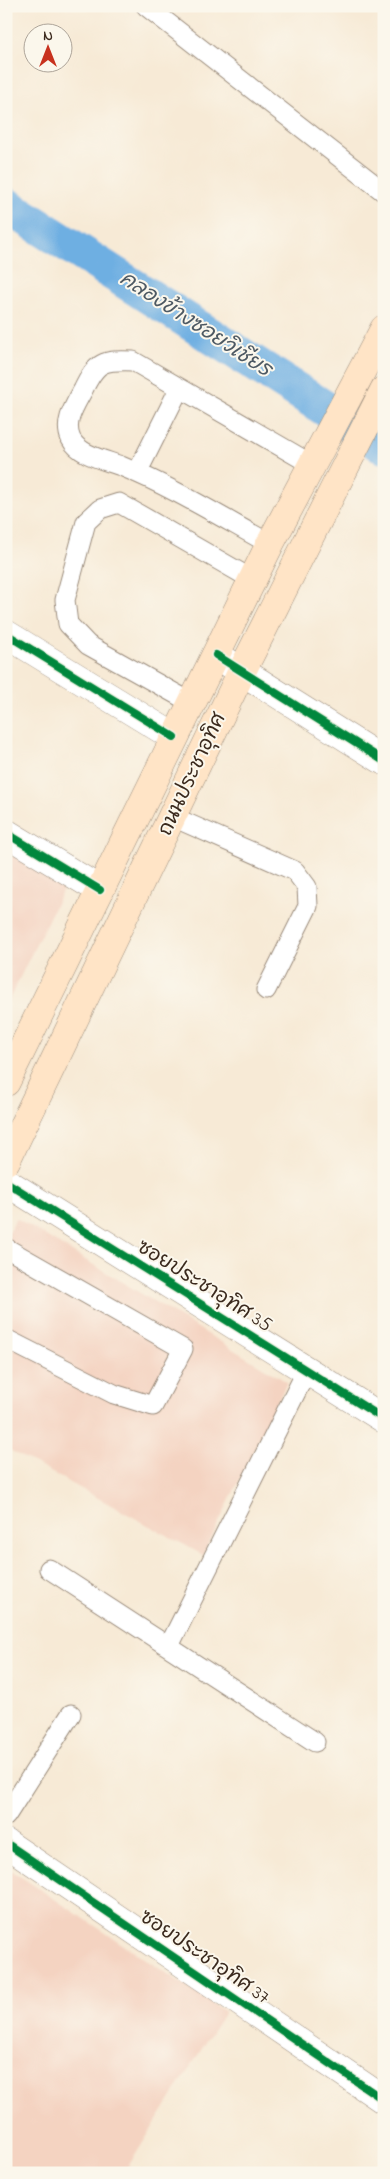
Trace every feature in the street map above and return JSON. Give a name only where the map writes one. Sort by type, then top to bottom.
[{"type":"main road","name":"ถนนประชาอุทิศ","points":[[6,1082],[270,544],[384,329]]},
{"type":"main road","name":"ถนนประชาอุทิศ","points":[[6,1161],[242,672],[379,398]]},
{"type":"street","points":[[6,634],[174,738]]},
{"type":"street","points":[[216,655],[384,761]]},
{"type":"street","points":[[6,833],[100,890]]},
{"type":"street","name":"ซอยประชาอุทิศ 35","points":[[6,1182],[384,1419]]},
{"type":"street","name":"ซอยประชาอุทิศ 37","points":[[6,1843],[384,2100]]},
{"type":"lane","points":[[146,6],[384,192]]},
{"type":"lane","points":[[270,544],[137,473],[85,453],[72,442],[68,432],[68,419],[83,388],[91,373],[107,360],[133,361],[311,464]]},
{"type":"lane","points":[[137,473],[179,389]]},
{"type":"lane","points":[[192,703],[88,645],[68,624],[65,600],[86,522],[100,509],[119,503],[253,580]]},
{"type":"lane","points":[[173,817],[295,871],[307,887],[308,906],[266,990]]},
{"type":"lane","points":[[6,1248],[183,1349],[153,1406],[114,1394],[6,1339]]},
{"type":"lane","points":[[169,1646],[307,1370]]},
{"type":"lane","points":[[48,1569],[315,1742]]},
{"type":"lane","points":[[6,1816],[71,1714]]},
{"type":"shaded area","points":[[6,851],[64,887],[6,1006]]},
{"type":"shaded area","points":[[16,1218],[287,1382],[203,1555],[6,1448],[6,1238]]},
{"type":"shaded area","points":[[6,1867],[225,2012],[124,2173],[6,2173]]},
{"type":"waterway","name":"คลองข้างซอยวิเชียร","points":[[6,205],[384,446]]},
{"type":"cycle path","points":[[6,634],[174,737]]},
{"type":"cycle path","points":[[216,655],[384,761]]},
{"type":"cycle path","points":[[6,833],[100,890]]},
{"type":"cycle path","points":[[6,1182],[384,1419]]},
{"type":"cycle path","points":[[6,1843],[384,2100]]}]
